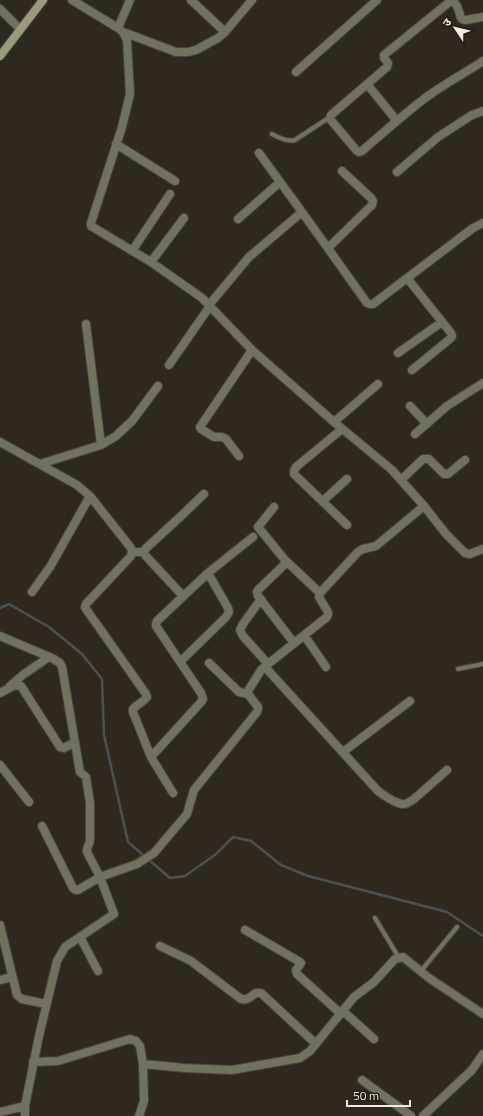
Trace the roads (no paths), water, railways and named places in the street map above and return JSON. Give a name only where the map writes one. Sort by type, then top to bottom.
[{"type":"main road","points":[[0,56],[43,0]]},
{"type":"street","points":[[72,0],[121,30],[169,50],[182,53],[196,50],[218,38],[225,32],[252,0]]},
{"type":"street","points":[[130,0],[121,30],[127,40],[130,94],[91,226],[151,262],[198,294],[252,350],[342,429],[387,466],[424,506],[446,534],[465,553],[470,554],[483,549]]},
{"type":"street","points":[[191,0],[225,32]]},
{"type":"street","points":[[296,72],[377,0]]},
{"type":"street","points":[[483,17],[463,20],[459,7],[452,0],[384,55],[384,58],[388,63],[388,67],[331,115],[330,119],[356,150],[362,152],[429,95],[483,61]]},
{"type":"street","points":[[0,9],[20,29]]},
{"type":"street","points":[[367,84],[397,121]]},
{"type":"street","points":[[397,172],[438,137],[472,115],[483,111]]},
{"type":"street","points":[[116,144],[175,181]]},
{"type":"street","points":[[259,154],[367,303],[370,304],[373,304],[472,228],[483,223]]},
{"type":"street","points":[[328,248],[372,205],[373,201],[342,171]]},
{"type":"street","points":[[238,219],[280,182]]},
{"type":"street","points":[[132,251],[170,194]]},
{"type":"street","points":[[169,365],[210,306],[249,257],[302,212]]},
{"type":"street","points":[[151,262],[184,218]]},
{"type":"street","points":[[407,278],[452,336],[412,370]]},
{"type":"street","points":[[398,353],[442,322]]},
{"type":"street","points":[[86,324],[101,445]]},
{"type":"street","points":[[239,456],[226,439],[222,437],[214,437],[200,427],[252,350]]},
{"type":"street","points":[[415,434],[447,406],[483,383]]},
{"type":"street","points":[[334,422],[378,384]]},
{"type":"street","points":[[40,464],[101,445],[116,436],[127,426],[158,386]]},
{"type":"street","points":[[410,406],[427,424]]},
{"type":"street","points":[[342,429],[296,467],[294,474],[348,525]]},
{"type":"street","points":[[0,442],[77,485],[90,496],[131,548],[131,556],[86,604],[85,607],[146,694],[147,697],[145,700],[135,706],[133,712],[151,757],[173,793]]},
{"type":"street","points":[[401,480],[426,459],[428,459],[444,474],[448,474],[465,460]]},
{"type":"street","points":[[323,501],[347,479]]},
{"type":"street","points":[[132,552],[142,552],[204,494]]},
{"type":"street","points":[[32,592],[50,567],[90,496]]},
{"type":"street","points":[[248,694],[248,691],[266,665],[327,616],[328,614],[319,597],[320,593],[358,552],[363,549],[376,546],[424,506]]},
{"type":"street","points":[[274,507],[258,527],[285,560],[320,593]]},
{"type":"street","points":[[151,757],[202,702],[203,698],[201,692],[181,661],[156,626],[157,621],[208,573],[253,536]]},
{"type":"street","points":[[142,552],[183,596]]},
{"type":"street","points":[[285,560],[286,562],[284,566],[257,592],[294,643]]},
{"type":"street","points":[[181,661],[226,618],[229,612],[208,573]]},
{"type":"street","points":[[261,599],[240,630],[243,636],[266,665],[378,791],[401,804],[409,802],[447,770]]},
{"type":"street","points":[[304,635],[326,667]]},
{"type":"street","points":[[0,636],[60,663],[64,673],[80,772],[86,777],[90,802],[90,840],[87,852],[100,877],[114,914],[65,948],[57,961],[33,1062],[25,1106],[25,1116]]},
{"type":"street","points":[[10,687],[24,674],[49,657]]},
{"type":"street","points":[[42,826],[73,888],[76,890],[100,877],[137,864],[154,853],[189,811],[194,790],[258,709],[248,694],[239,692],[209,663]]},
{"type":"street","points":[[0,693],[14,685],[19,685],[23,688],[60,747],[64,748],[75,742]]},
{"type":"street","points":[[343,752],[410,701]]},
{"type":"street","points":[[0,765],[29,802]]},
{"type":"street","points":[[0,925],[12,977],[19,998],[46,1004]]},
{"type":"street","points":[[244,930],[300,962],[301,965],[296,970],[297,974],[374,1039]]},
{"type":"street","points":[[80,937],[98,971]]},
{"type":"street","points":[[160,946],[191,961],[241,999],[244,1000],[256,993],[260,993],[316,1044]]},
{"type":"street","points":[[143,1064],[232,1070],[300,1058],[310,1051],[354,997],[374,982],[395,959],[403,957],[429,978],[483,1014]]},
{"type":"street","points":[[0,980],[12,977]]},
{"type":"street","points":[[33,1062],[58,1061],[130,1039],[136,1041],[140,1046],[143,1064],[144,1101],[140,1116]]},
{"type":"street","points":[[423,1116],[472,1070],[483,1054]]},
{"type":"street","points":[[362,1080],[411,1116]]},
{"type":"street","points":[[0,1112],[25,1106]]},
{"type":"lane","points":[[272,134],[285,140],[295,140],[330,117]]},
{"type":"lane","points":[[458,669],[483,664]]},
{"type":"lane","points":[[375,918],[399,958]]},
{"type":"lane","points":[[421,972],[457,926]]},
{"type":"waterway","points":[[0,608],[9,604],[49,627],[82,654],[102,679],[104,735],[128,842],[170,878],[185,876],[216,854],[233,837],[251,841],[281,865],[308,876],[447,912],[483,936]]}]
